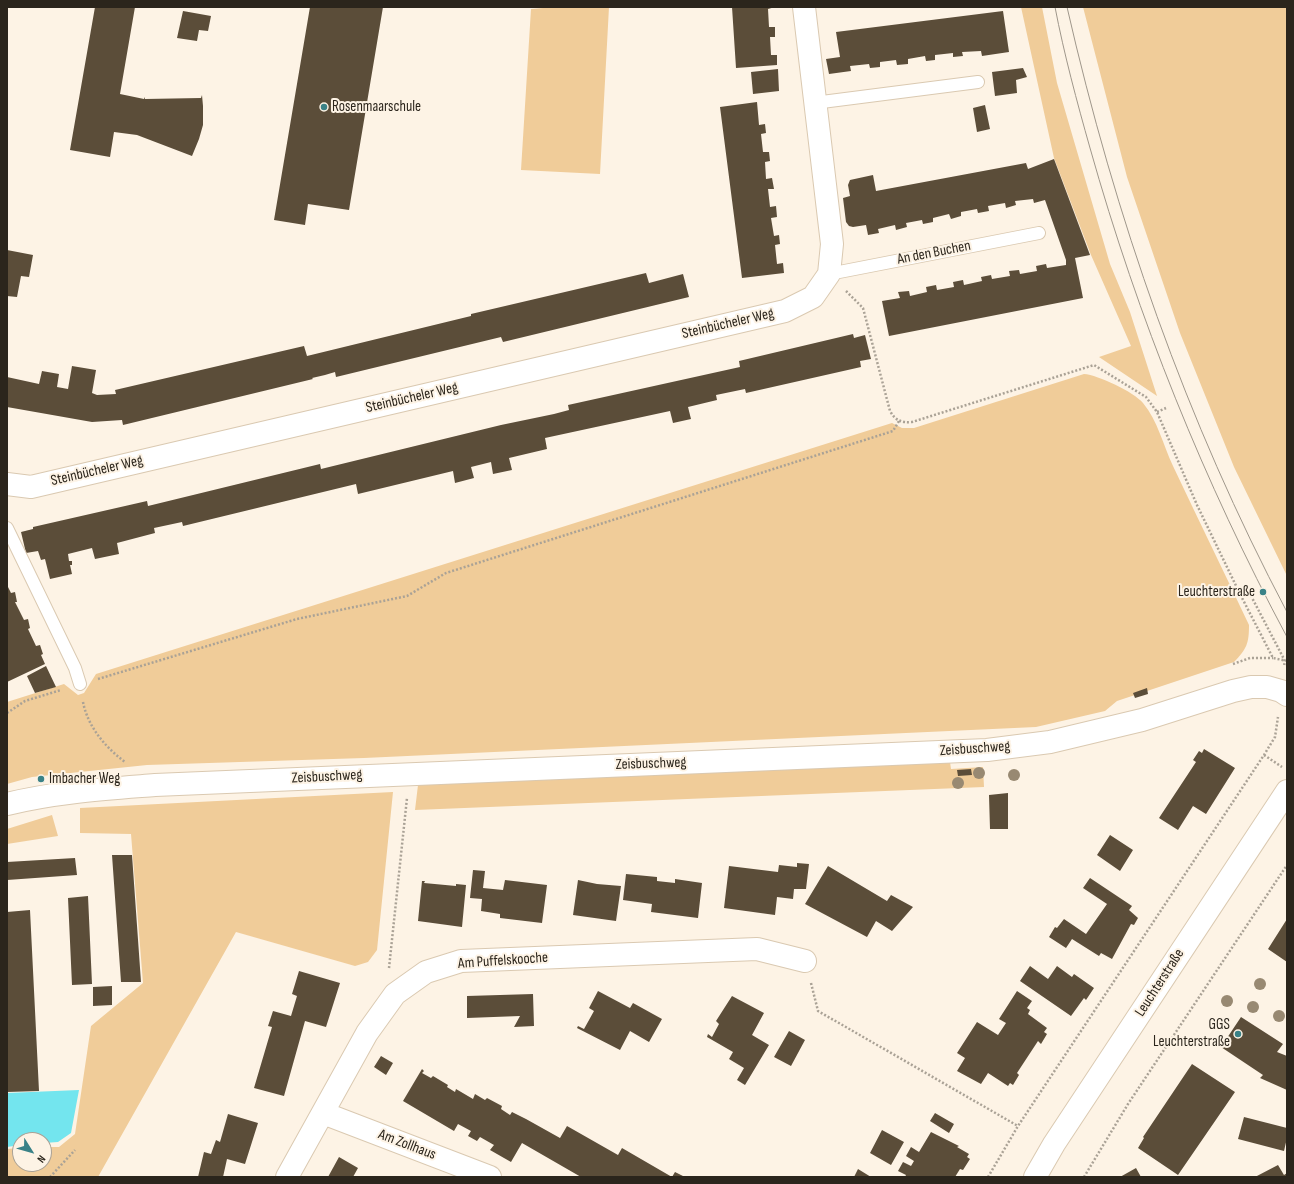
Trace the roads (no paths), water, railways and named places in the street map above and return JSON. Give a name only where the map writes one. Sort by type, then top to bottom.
[{"type":"street","points":[[804,7],[814,103],[832,244],[829,274]]},
{"type":"street","name":"Steinbücheler Weg","points":[[7,486],[31,486],[785,311],[813,297],[829,274]]},
{"type":"street","name":"Zeisbuschweg","points":[[7,804],[73,792],[155,785],[409,773],[987,750],[1050,742],[1142,720],[1233,691],[1252,687],[1267,687],[1281,691],[1287,695]]},
{"type":"street","name":"Leuchterstraße","points":[[1035,1177],[1063,1131],[1287,791]]},
{"type":"street","name":"Am Puffelskooche","points":[[287,1177],[367,1033],[395,994],[426,972],[461,960],[757,949],[806,961]]},
{"type":"street","name":"Am Zollhaus","points":[[323,1113],[490,1177]]},
{"type":"lane","points":[[814,103],[978,82]]},
{"type":"lane","name":"An den Buchen","points":[[829,274],[1039,233]]},
{"type":"lane","points":[[7,528],[75,668],[80,684]]},
{"type":"water","points":[[79,1090],[71,1133],[58,1142],[52,1142],[52,1132],[12,1132],[12,1146],[7,1147],[7,1093]]},
{"type":"tram line","points":[[1055,7],[1062,42],[1090,148],[1129,274],[1152,337],[1175,398],[1201,459],[1228,519],[1287,637]]},
{"type":"tram line","points":[[1067,7],[1107,163],[1157,317],[1217,466],[1251,540],[1287,612]]},
{"type":"place","name":"Rosenmaarschule","points":[[324,107]]},
{"type":"place","name":"Leuchterstraße","points":[[1263,592]]},
{"type":"place","name":"Imbacher Weg","points":[[41,779]]},
{"type":"place","name":"GGS Leuchterstraße","points":[[1238,1034]]}]
